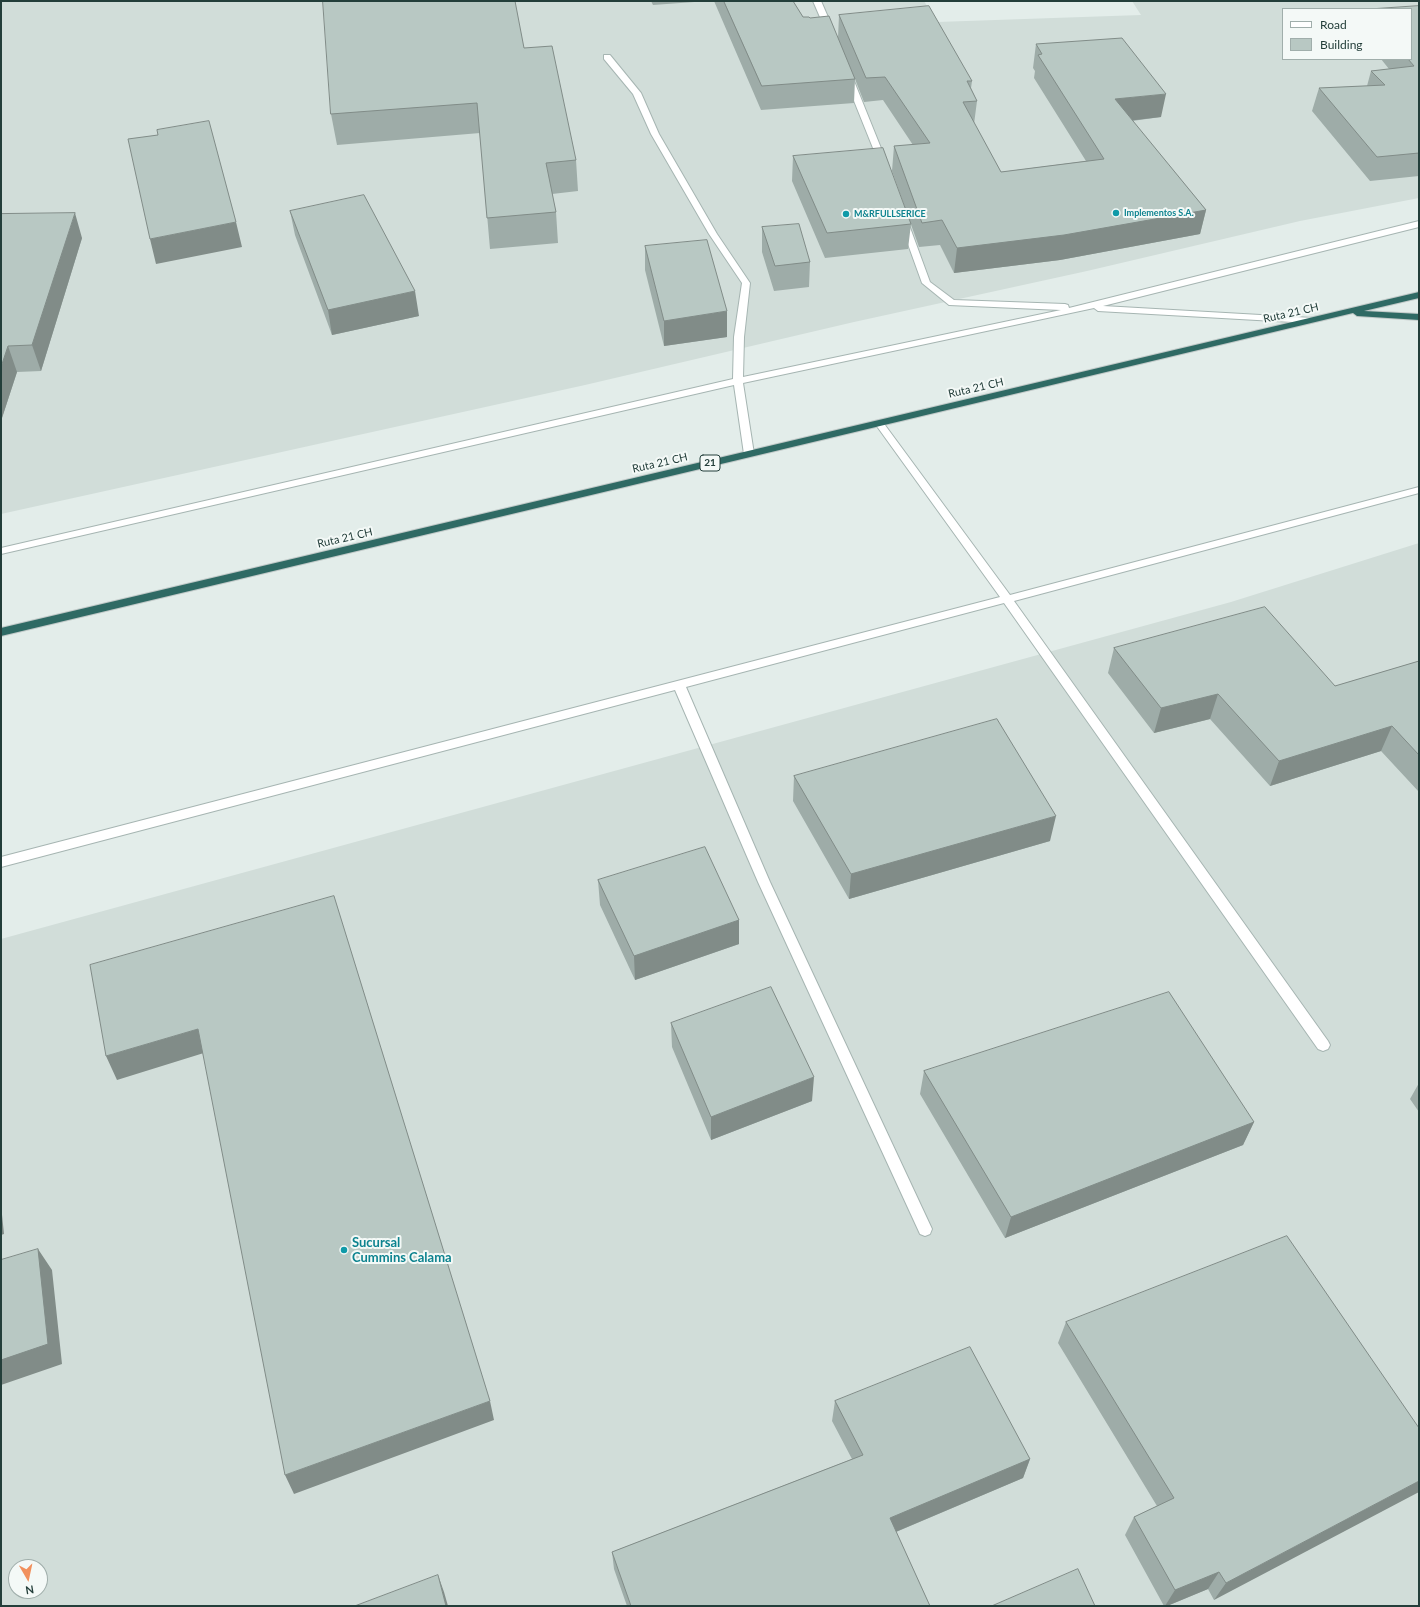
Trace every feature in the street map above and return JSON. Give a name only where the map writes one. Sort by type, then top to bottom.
[{"type":"highway","name":"Ruta 21 CH","points":[[1,632],[1419,295]]},
{"type":"highway","points":[[1343,312],[1419,317]]},
{"type":"street","points":[[817,1],[832,37]]},
{"type":"street","points":[[607,57],[637,93],[655,134],[713,234],[746,283],[739,337],[738,381],[749,454]]},
{"type":"street","points":[[844,66],[887,174]]},
{"type":"street","points":[[900,211],[926,283],[952,304],[1086,307],[1310,320]]},
{"type":"street","points":[[1,551],[738,381],[1086,307],[1419,224]]},
{"type":"street","points":[[879,423],[1007,599],[1323,1045]]},
{"type":"street","points":[[1,862],[1419,490]]},
{"type":"street","points":[[678,685],[764,882],[925,1229]]},
{"type":"shaded area","points":[[1,1],[924,1],[937,22],[1141,15],[1132,1],[1419,1],[1419,198],[1300,221],[1087,271],[854,322],[585,385],[1,514]]},
{"type":"shaded area","points":[[1419,543],[1419,1606],[1,1606],[1,939],[1231,602]]},
{"type":"building","points":[[323,1],[515,1],[524,48],[552,46],[576,160],[546,163],[556,212],[487,218],[477,103],[331,114]]},
{"type":"building","points":[[724,1],[793,1],[803,17],[810,18],[829,16],[855,79],[762,86]]},
{"type":"building","points":[[929,6],[972,81],[967,81],[977,101],[963,102],[1001,172],[1104,159],[1038,55],[1042,54],[1036,44],[1122,38],[1166,94],[1115,99],[1206,210],[1064,235],[957,248],[942,220],[922,223],[894,146],[930,143],[885,77],[866,78],[839,15]]},
{"type":"building","points":[[1419,6],[1419,153],[1377,157],[1319,88],[1385,85],[1371,71],[1414,66],[1409,60],[1412,60],[1412,8],[1386,8]]},
{"type":"building","points":[[209,121],[236,222],[150,239],[128,139],[158,135],[157,130]]},
{"type":"building","points":[[883,148],[911,224],[827,233],[793,156]]},
{"type":"building","points":[[364,195],[415,291],[328,310],[290,211]]},
{"type":"building","points":[[75,213],[32,345],[8,346],[1,367],[1,214]]},
{"type":"building","points":[[799,224],[810,262],[775,266],[762,227]]},
{"type":"building","points":[[707,240],[727,311],[664,321],[645,246]]},
{"type":"building","points":[[1265,607],[1335,686],[1419,661],[1419,755],[1392,726],[1279,761],[1218,694],[1161,708],[1114,648]]},
{"type":"building","points":[[997,719],[1056,816],[851,874],[794,776]]},
{"type":"building","points":[[705,847],[739,920],[634,956],[598,880]]},
{"type":"building","name":"Sucursal Cummins Calama","points":[[334,896],[490,1401],[285,1475],[198,1029],[106,1056],[90,965]]},
{"type":"building","points":[[771,987],[814,1077],[711,1117],[671,1023]]},
{"type":"building","points":[[1169,992],[1254,1122],[1011,1217],[924,1071]]},
{"type":"building","points":[[1287,1236],[1419,1428],[1419,1481],[1226,1583],[1219,1572],[1175,1590],[1134,1517],[1174,1498],[1066,1322]]},
{"type":"building","points":[[38,1249],[48,1344],[1,1360],[1,1260]]},
{"type":"building","points":[[970,1347],[1030,1459],[890,1518],[930,1606],[631,1606],[612,1552],[863,1455],[835,1401]]},
{"type":"building","points":[[1078,1569],[1095,1606],[992,1606]]},
{"type":"building","points":[[438,1575],[446,1606],[355,1606]]},
{"type":"place","name":"Implementos S.A.","points":[[1116,213]]},
{"type":"place","name":"M&RFULLSERICE","points":[[846,214]]},
{"type":"place","name":"Sucursal Cummins Calama","points":[[344,1250]]}]
